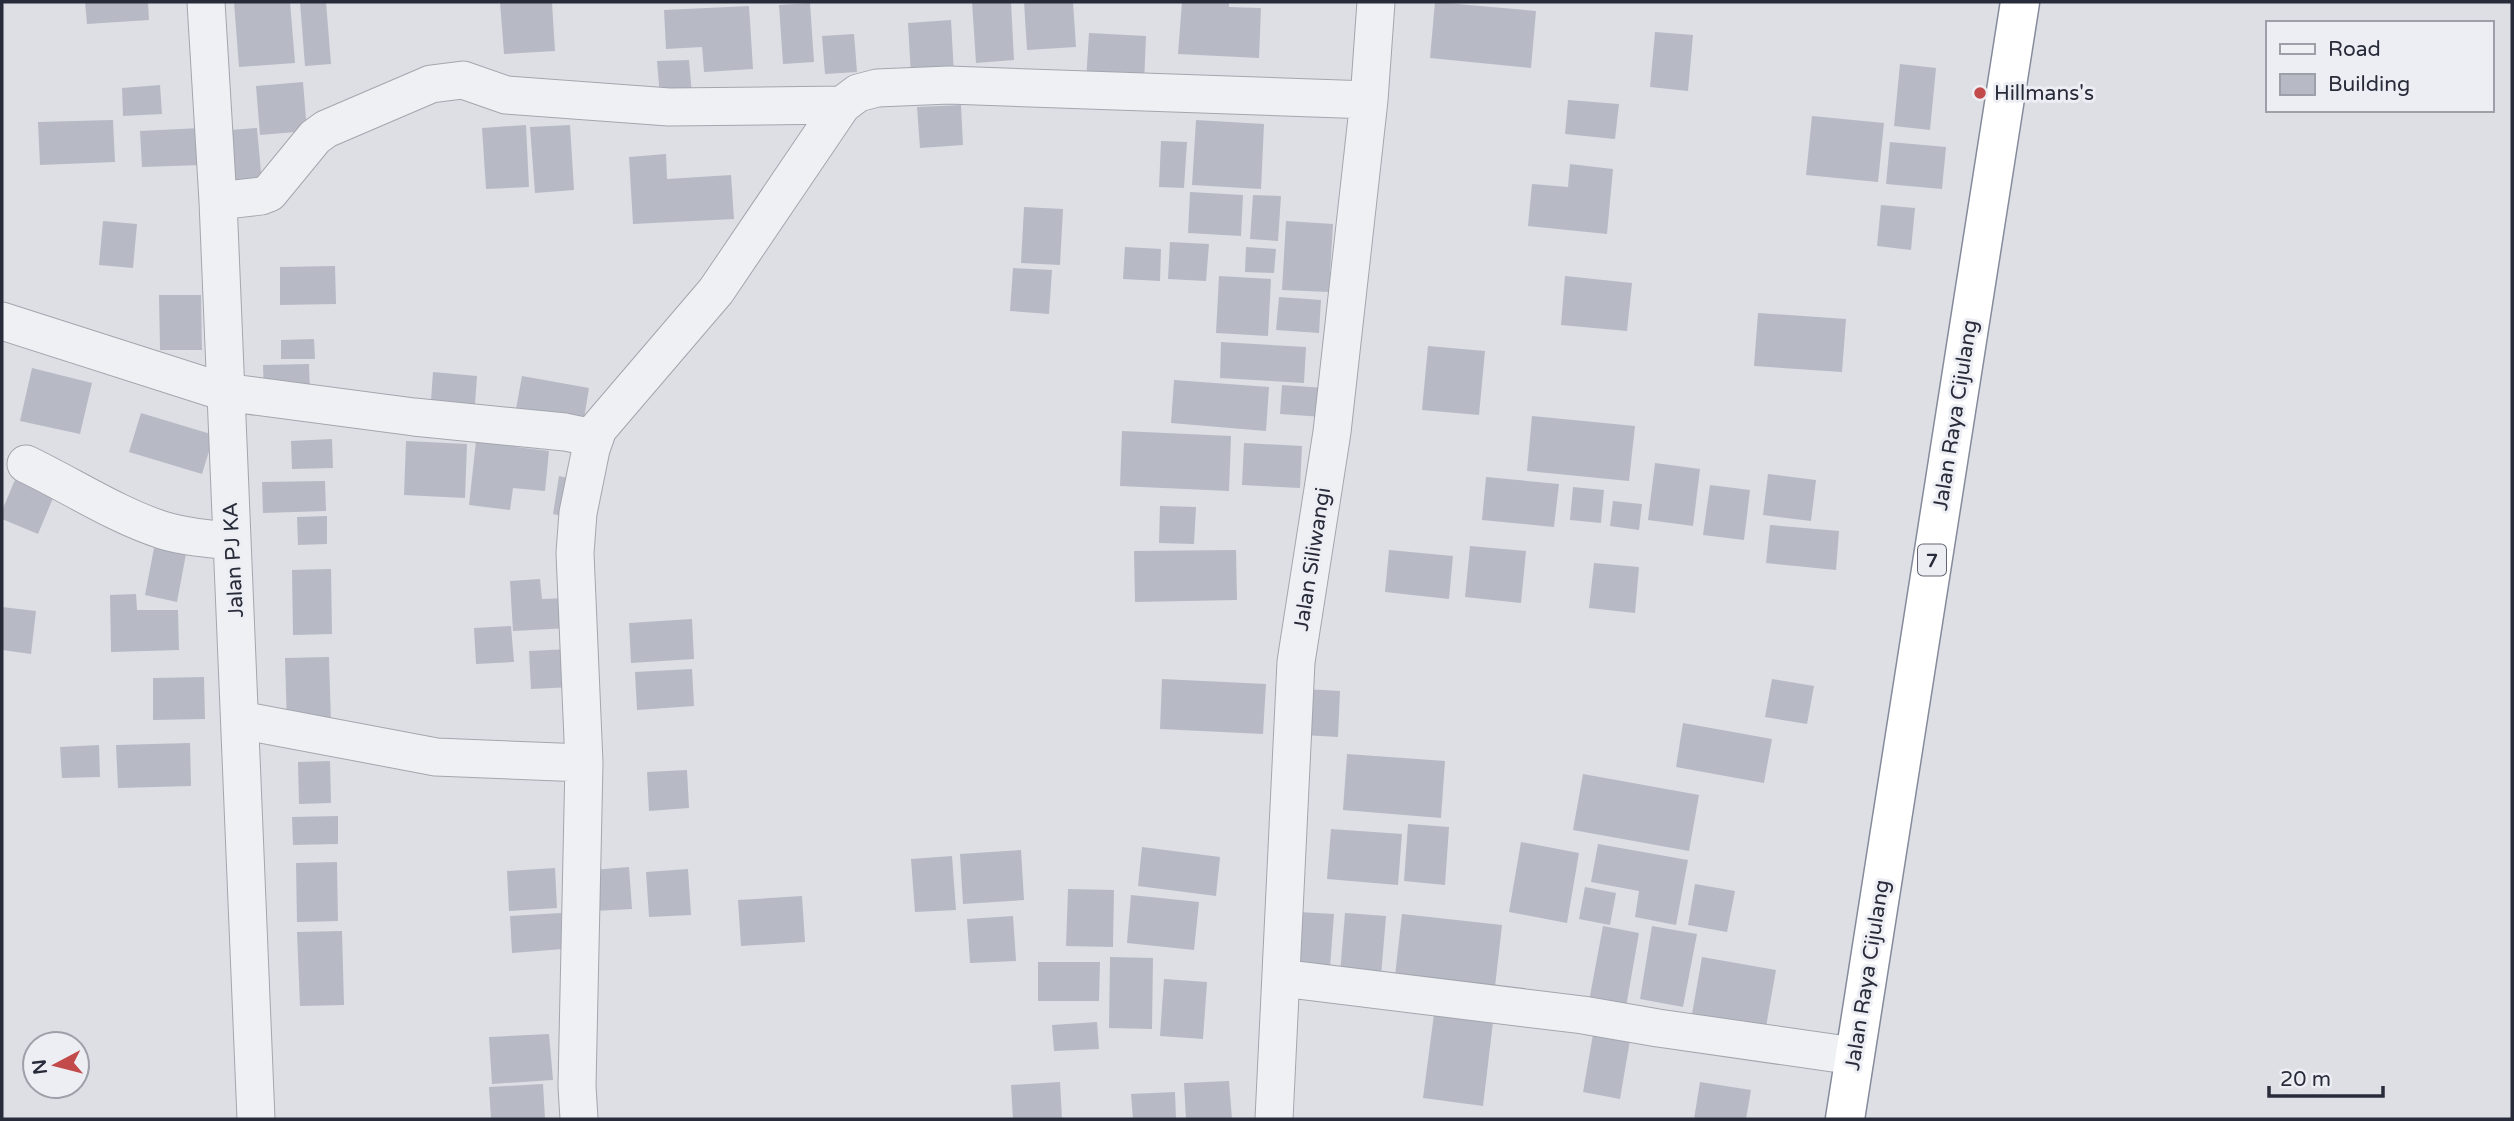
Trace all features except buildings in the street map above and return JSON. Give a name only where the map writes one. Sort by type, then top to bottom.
[{"type":"highway","name":"Jalan Raya Cijulang","points":[[1845,1119],[2020,2]]},
{"type":"street","name":"Jalan PJ KA","points":[[206,2],[218,201],[256,1119]]},
{"type":"street","name":"Jalan Siliwangi","points":[[1274,1119],[1296,662],[1332,432],[1369,100],[1376,2]]},
{"type":"street","points":[[218,201],[261,196],[269,192],[315,137],[326,129],[431,84],[448,81],[463,80],[506,95],[669,107],[842,105]]},
{"type":"street","points":[[579,1119],[584,763],[575,553],[578,513],[594,438],[598,429],[716,291],[842,105],[858,93],[877,88],[948,85],[1369,100]]},
{"type":"street","points":[[2,321],[224,392],[414,417],[565,432],[594,438]]},
{"type":"street","points":[[26,464],[70,485],[104,506],[163,530],[232,541]]},
{"type":"street","points":[[240,720],[436,757],[584,763]]},
{"type":"street","points":[[1281,978],[1583,1015],[1854,1056]]},
{"type":"place","name":"Hillmans's","points":[[1980,93]]}]
